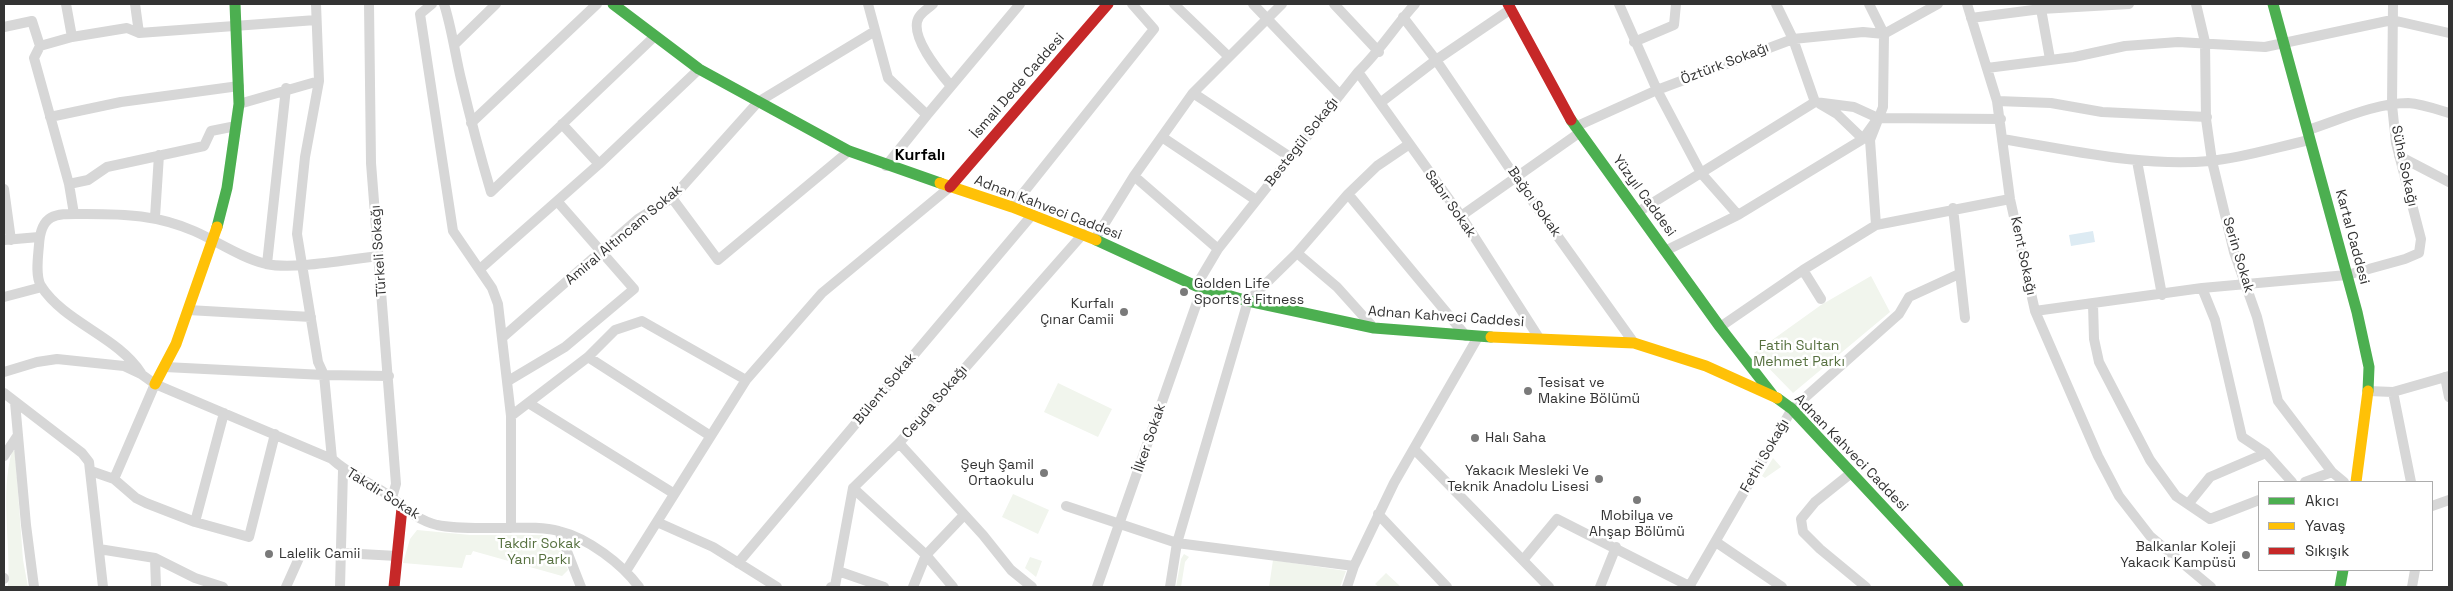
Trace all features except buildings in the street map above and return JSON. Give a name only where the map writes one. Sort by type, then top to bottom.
[{"type":"main road","points":[[156,384],[165,367],[188,310],[228,188],[239,104],[235,4]]},
{"type":"main road","name":"Adnan Kahveci Caddesi","points":[[613,4],[699,69],[849,151],[886,166],[1012,206],[1095,239],[1199,287],[1248,301],[1374,328],[1478,337],[1634,343],[1706,366],[1773,395],[1792,409],[1850,474],[1958,587]]},
{"type":"main road","name":"İsmail Dede Caddesi","points":[[950,187],[1108,4]]},
{"type":"main road","name":"Kartal Caddesi","points":[[2273,4],[2347,275],[2369,366],[2368,391],[2356,481]]},
{"type":"main road","name":"Yüzyıl Caddesi","points":[[1510,6],[1577,130],[1720,327],[1773,395]]},
{"type":"main road","points":[[394,587],[402,508]]},
{"type":"main road","points":[[2340,587],[2342,571]]},
{"type":"street","points":[[66,4],[72,37]]},
{"type":"street","points":[[135,4],[139,33]]},
{"type":"street","points":[[316,4],[319,81],[305,157],[297,234],[299,250],[304,265],[318,362],[324,375],[332,459]]},
{"type":"street","name":"Türkeli Sokağı","points":[[369,4],[371,163],[380,256],[396,484],[392,498]]},
{"type":"street","points":[[432,4],[420,14],[453,231],[480,269],[495,296],[503,338],[511,416],[511,528]]},
{"type":"street","points":[[444,4],[453,31],[454,45],[471,123],[491,192],[655,36]]},
{"type":"street","points":[[454,45],[496,4]]},
{"type":"street","points":[[471,123],[597,4]]},
{"type":"street","points":[[868,4],[888,78],[927,115]]},
{"type":"street","points":[[933,4],[919,17],[917,31],[933,64],[951,86]]},
{"type":"street","points":[[886,166],[1020,4]]},
{"type":"street","points":[[1012,206],[1154,29],[1132,4]]},
{"type":"street","points":[[1174,4],[1228,56]]},
{"type":"street","points":[[1253,4],[1340,95]]},
{"type":"street","points":[[1095,239],[1134,176],[1193,93],[1282,4]]},
{"type":"street","points":[[1334,4],[1379,52]]},
{"type":"street","name":"Bestegül Sokağı","points":[[1199,287],[1218,249],[1358,72],[1379,52],[1403,17],[1415,4]]},
{"type":"street","points":[[1619,4],[1634,42],[1657,90],[1701,173],[1738,215]]},
{"type":"street","points":[[1634,42],[1674,25],[1676,4]]},
{"type":"street","points":[[1776,4],[1793,39],[1815,102],[1837,114],[1864,140]]},
{"type":"street","points":[[1869,4],[1884,34],[1883,107],[1870,140],[1876,225]]},
{"type":"street","points":[[1884,34],[1938,4]]},
{"type":"street","name":"Kent Sokağı","points":[[1967,4],[1997,101],[2010,199],[2035,311],[2098,456],[2119,496],[2150,536],[2211,587]]},
{"type":"street","points":[[1971,18],[2042,9],[2129,4]]},
{"type":"street","name":"Serin Sokak","points":[[2196,4],[2205,42],[2207,116],[2212,161],[2234,252],[2246,285],[2278,401],[2332,472],[2343,481]]},
{"type":"street","name":"Süha Sokağı","points":[[2347,275],[2405,259],[2419,252],[2421,239],[2399,156],[2392,105],[2393,4]]},
{"type":"street","points":[[1380,103],[1510,6]]},
{"type":"street","points":[[2042,9],[2050,59]]},
{"type":"street","name":"Bağcı Sokak","points":[[1403,17],[1436,60],[1516,178],[1634,343]]},
{"type":"street","points":[[40,46],[72,37],[127,28],[139,33],[316,20]]},
{"type":"street","points":[[1987,68],[2074,57],[2125,46],[2205,42],[2265,47],[2392,20],[2449,33]]},
{"type":"street","points":[[4,27],[32,21],[40,46],[34,58],[69,184],[74,214]]},
{"type":"street","name":"Amiral Altıncam Sokak","points":[[503,338],[638,219],[672,198],[758,102],[875,31]]},
{"type":"street","name":"Öztürk Sokağı","points":[[1461,216],[1516,178],[1577,130],[1657,90],[1793,39],[1862,32],[1884,34]]},
{"type":"street","points":[[480,269],[599,164],[699,69]]},
{"type":"street","name":"Sabır Sokak","points":[[1358,72],[1408,145],[1461,216],[1539,338]]},
{"type":"street","points":[[239,104],[286,88],[319,81]]},
{"type":"street","points":[[50,117],[121,102],[239,86]]},
{"type":"street","points":[[266,264],[286,88]]},
{"type":"street","points":[[1193,93],[1290,157]]},
{"type":"street","points":[[1997,101],[2051,103],[2102,112],[2207,116]]},
{"type":"street","points":[[1638,212],[1815,102],[1854,107],[1878,118],[2000,119]]},
{"type":"street","points":[[2002,139],[2137,161],[2212,161],[2309,135],[2392,105],[2407,103],[2425,105],[2449,113]]},
{"type":"street","points":[[1665,251],[1738,215],[1864,140],[1878,118]]},
{"type":"street","points":[[562,124],[599,164]]},
{"type":"street","points":[[69,184],[88,180],[107,167],[204,146],[211,131],[236,126]]},
{"type":"street","points":[[1162,137],[1256,200]]},
{"type":"street","points":[[1170,587],[1177,543],[1248,301],[1297,253],[1348,194],[1377,166],[1408,145]]},
{"type":"street","points":[[672,198],[718,260],[849,151]]},
{"type":"street","points":[[155,217],[159,155]]},
{"type":"street","points":[[2399,156],[2449,182]]},
{"type":"street","points":[[2137,161],[2162,295]]},
{"type":"street","points":[[1134,176],[1218,249]]},
{"type":"street","points":[[626,571],[709,436],[746,380],[822,293],[950,187]]},
{"type":"street","points":[[4,189],[7,240],[40,237]]},
{"type":"street","points":[[1348,194],[1466,336]]},
{"type":"street","points":[[1720,327],[1803,270],[1876,225],[1953,208],[2010,199]]},
{"type":"street","points":[[508,381],[565,347],[634,289],[556,201]]},
{"type":"street","points":[[1953,208],[1959,274],[1966,318]]},
{"type":"street","points":[[141,374],[134,362],[119,349],[68,314],[42,287],[39,281],[38,262],[40,237],[45,221],[51,217],[59,214],[74,214],[155,217],[195,231],[212,241],[266,264],[304,265],[380,256]]},
{"type":"street","name":"Bülent Sokak","points":[[738,563],[1032,215]]},
{"type":"street","name":"Ceyda Sokağı","points":[[853,488],[899,443],[1083,234]]},
{"type":"street","points":[[1297,253],[1337,288],[1374,328]]},
{"type":"street","points":[[1803,270],[1821,299]]},
{"type":"street","name":"Fethi Sokağı","points":[[1690,587],[1792,409],[1900,314],[1909,297],[1959,274]]},
{"type":"street","points":[[2035,311],[2202,288],[2347,275]]},
{"type":"street","points":[[4,297],[42,287]]},
{"type":"street","name":"İlker Sokak","points":[[1097,587],[1121,523],[1199,287]]},
{"type":"street","points":[[2202,288],[2216,320],[2242,437],[2266,453],[2291,481]]},
{"type":"street","points":[[2093,304],[2094,339],[2099,362],[2150,460],[2168,488],[2176,496],[2210,519],[2258,500]]},
{"type":"street","points":[[188,310],[311,317]]},
{"type":"street","points":[[511,416],[530,404],[588,357],[615,330],[642,321],[746,380]]},
{"type":"street","points":[[1347,587],[1354,566],[1378,514],[1478,337]]},
{"type":"street","points":[[588,357],[709,436]]},
{"type":"street","points":[[4,372],[36,362],[57,359],[124,366],[141,374]]},
{"type":"street","points":[[165,367],[324,375],[388,376]]},
{"type":"street","name":"Takdir Sokak","points":[[141,374],[156,384],[332,459],[343,470],[392,498],[402,508],[418,518],[438,525],[460,528],[511,528],[559,531],[593,547],[626,571],[639,587]]},
{"type":"street","points":[[2368,391],[2393,392],[2447,377],[2449,397]]},
{"type":"street","points":[[114,479],[156,384]]},
{"type":"street","points":[[2393,392],[2411,481]]},
{"type":"street","points":[[4,393],[82,452],[89,462],[92,503],[103,587]]},
{"type":"street","points":[[15,402],[26,525],[34,587]]},
{"type":"street","points":[[530,404],[674,492]]},
{"type":"street","points":[[195,522],[224,413]]},
{"type":"street","points":[[90,471],[114,479],[136,498],[195,522],[249,537],[275,434]]},
{"type":"street","points":[[4,456],[18,435]]},
{"type":"street","points":[[899,443],[984,535],[1011,570],[1032,587]]},
{"type":"street","points":[[1414,449],[1549,587]]},
{"type":"street","points":[[2189,503],[2210,477],[2266,453]]},
{"type":"street","points":[[340,587],[343,470]]},
{"type":"street","points":[[2308,481],[2332,472]]},
{"type":"street","points":[[1850,474],[1815,502],[1801,519],[1803,532],[1820,549],[1866,587]]},
{"type":"street","points":[[853,488],[926,555],[953,587]]},
{"type":"street","points":[[831,587],[835,586],[853,488]]},
{"type":"street","points":[[2433,506],[2449,500]]},
{"type":"street","points":[[1066,506],[1177,543],[1354,566]]},
{"type":"street","points":[[1378,514],[1447,587]]},
{"type":"street","points":[[913,587],[926,555],[964,515]]},
{"type":"street","points":[[1523,560],[1557,519],[1690,587]]},
{"type":"street","points":[[657,522],[713,547],[777,587]]},
{"type":"street","points":[[559,531],[581,587]]},
{"type":"street","points":[[1716,542],[1782,587]]},
{"type":"street","points":[[1600,587],[1616,548]]},
{"type":"street","points":[[99,549],[155,558],[195,578],[223,587]]},
{"type":"street","points":[[342,553],[397,556]]},
{"type":"street","points":[[155,558],[156,587]]},
{"type":"street","points":[[286,587],[299,558]]},
{"type":"street","points":[[838,571],[884,587]]},
{"type":"street","points":[[2412,587],[2415,571]]},
{"type":"green space","name":"Fatih Sultan Mehmet Parkı","points":[[1871,276],[1890,312],[1793,393],[1754,353],[1821,305]]},
{"type":"green space","points":[[1058,383],[1112,409],[1098,437],[1044,412]]},
{"type":"green space","points":[[12,451],[15,451],[23,560],[28,587],[8,587],[6,501]]},
{"type":"green space","points":[[1773,458],[1781,467],[1765,478],[1762,476]]},
{"type":"green space","points":[[1013,494],[1049,510],[1038,534],[1002,517]]},
{"type":"green space","name":"Takdir Sokak Yanı Parkı","points":[[417,530],[470,535],[542,535],[558,543],[568,570],[562,576],[473,551],[471,555],[466,555],[462,568],[403,563],[410,539]]},
{"type":"green space","points":[[1184,554],[1189,557],[1185,562],[1181,587],[1176,587],[1181,559]]},
{"type":"green space","points":[[1030,557],[1042,561],[1036,577],[1025,568]]},
{"type":"green space","points":[[1273,560],[1346,571],[1340,587],[1269,587]]},
{"type":"green space","points":[[1386,573],[1399,587],[1379,587],[1375,584]]},
{"type":"shaded area","points":[[2093,231],[2095,242],[2071,246],[2069,235]]},
{"type":"traffic: fast","points":[[217,227],[227,188],[239,104],[235,4]]},
{"type":"traffic: fast","points":[[613,4],[699,69],[849,151],[940,183]]},
{"type":"traffic: fast","points":[[2273,4],[2357,312],[2369,367],[2368,391]]},
{"type":"traffic: fast","points":[[1571,120],[1720,327],[1772,394]]},
{"type":"traffic: fast","points":[[1096,240],[1196,286],[1248,301],[1374,328],[1491,337]]},
{"type":"traffic: fast","points":[[1777,398],[1792,409],[1958,587]]},
{"type":"traffic: fast","points":[[2340,587],[2343,571]]},
{"type":"traffic: slow","points":[[940,183],[1012,207],[1096,240]]},
{"type":"traffic: slow","points":[[155,384],[176,344],[217,227]]},
{"type":"traffic: slow","points":[[1491,337],[1634,343],[1706,366],[1777,398]]},
{"type":"traffic: slow","points":[[2356,481],[2368,391]]},
{"type":"traffic: jam","points":[[950,187],[1108,4]]},
{"type":"traffic: jam","points":[[1508,4],[1571,120]]},
{"type":"traffic: jam","points":[[394,587],[402,508]]},
{"type":"place","name":"Golden Life Sports & Fitness","points":[[1184,292]]},
{"type":"place","name":"Kurfalı Çınar Camii","points":[[1124,312]]},
{"type":"place","name":"Tesisat ve Makine Bölümü","points":[[1528,391]]},
{"type":"place","name":"Halı Saha","points":[[1475,438]]},
{"type":"place","name":"Şeyh Şamil Ortaokulu","points":[[1044,473]]},
{"type":"place","name":"Yakacık Mesleki Ve Teknik Anadolu Lisesi","points":[[1599,479]]},
{"type":"place","name":"Mobilya ve Ahşap Bölümü","points":[[1637,500]]},
{"type":"place","name":"Lalelik Camii","points":[[269,554]]},
{"type":"place","name":"Balkanlar Koleji Yakacık Kampüsü","points":[[2246,555]]},
{"type":"district","name":"Kurfalı","points":[[920,156]]}]
